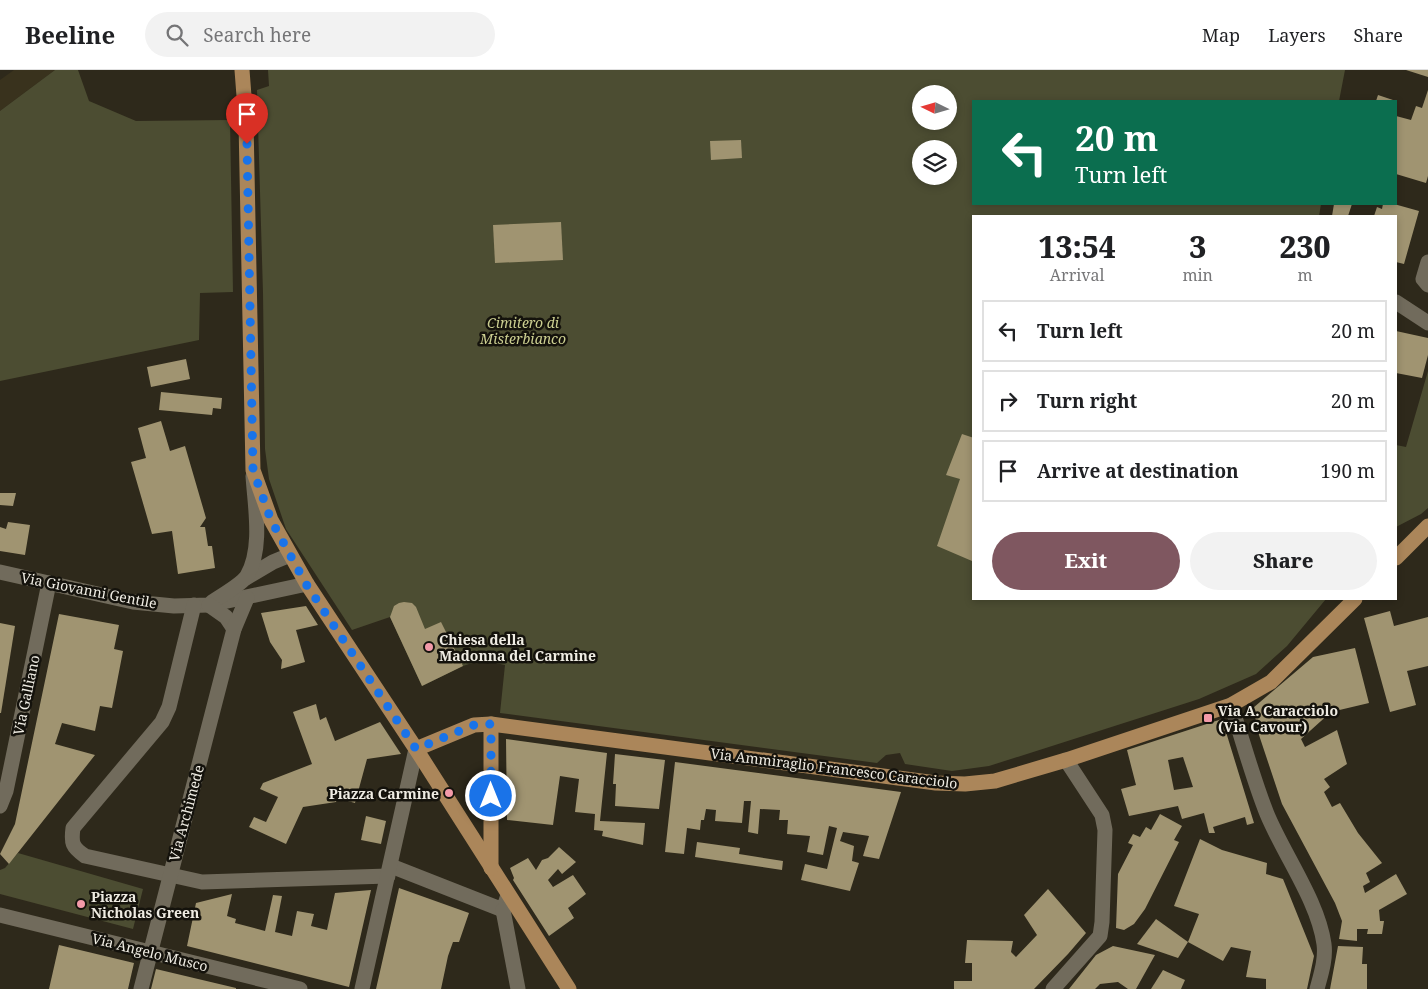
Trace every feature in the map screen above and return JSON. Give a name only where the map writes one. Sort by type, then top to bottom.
[{"type":"main road","points":[[242,70],[246,122],[253,470],[271,520],[306,584],[416,749],[491,868],[505,902],[569,989]]},
{"type":"main road","points":[[1397,557],[1428,526]]},
{"type":"main road","name":"Via Ammiraglio Francesco Caracciolo","points":[[416,749],[474,725],[497,725],[936,783],[965,784],[995,781],[1066,760],[1231,705],[1271,682],[1355,600]]},
{"type":"main road","points":[[491,868],[497,725]]},
{"type":"street","points":[[1428,262],[1423,279],[1428,285]]},
{"type":"street","points":[[1397,303],[1428,323]]},
{"type":"street","points":[[246,578],[255,554],[253,470]]},
{"type":"street","points":[[290,555],[273,562],[201,605],[170,708],[162,722],[73,828],[72,841],[77,850],[85,856],[202,882],[388,877],[505,902],[518,989]]},
{"type":"street","name":"Via Giovanni Gentile","points":[[0,572],[133,602],[174,606],[201,605],[247,598],[306,584]]},
{"type":"street","name":"Via Galliano","points":[[0,806],[6,791],[49,583]]},
{"type":"street","name":"Via Archimede","points":[[141,989],[233,633],[247,598]]},
{"type":"street","points":[[201,605],[226,617],[233,633]]},
{"type":"street","points":[[1231,705],[1266,812],[1318,916],[1324,945],[1323,964],[1317,989]]},
{"type":"street","points":[[362,989],[416,749]]},
{"type":"street","points":[[1052,989],[1100,936],[1102,922],[1105,830],[1102,815],[1066,760]]},
{"type":"street","name":"Via Angelo Musco","points":[[0,915],[300,989]]},
{"type":"shaded area","points":[[14,70],[55,70],[0,111],[0,80]]},
{"type":"green space","points":[[55,70],[78,70],[89,101],[136,121],[230,120],[233,292],[200,293],[199,340],[0,381],[0,111]]},
{"type":"green space","name":"Cimitero di Misterbianco","points":[[268,70],[1345,70],[1339,100],[972,100],[972,205],[1321,205],[1319,215],[972,215],[972,600],[1325,600],[1287,646],[1256,674],[1199,699],[989,766],[952,771],[905,764],[900,753],[886,755],[877,763],[500,713],[505,665],[481,660],[463,666],[422,686],[390,617],[352,630],[286,529],[269,479],[265,449],[257,90],[269,86]]},
{"type":"green space","points":[[1428,371],[1428,508],[1421,514],[1397,526],[1397,445],[1406,447]]},
{"type":"green space","points":[[18,853],[143,889],[133,929],[0,894],[0,870],[5,868]]},
{"type":"building","points":[[1406,70],[1428,70],[1428,77]]},
{"type":"building","points":[[1428,90],[1428,176],[1426,183],[1397,174],[1397,116],[1411,120],[1416,106],[1422,108]]},
{"type":"building","points":[[1378,95],[1393,100],[1376,100]]},
{"type":"building","points":[[741,140],[742,158],[711,160],[710,141]]},
{"type":"building","points":[[1334,205],[1352,205],[1348,215],[1332,215]]},
{"type":"building","points":[[1383,205],[1397,205],[1419,211],[1404,264],[1397,262],[1397,215],[1374,215],[1377,207],[1382,209]]},
{"type":"building","points":[[561,222],[563,260],[495,263],[493,225]]},
{"type":"building","points":[[1397,331],[1428,338],[1428,355],[1422,378],[1397,373]]},
{"type":"building","points":[[186,359],[190,379],[151,387],[147,367]]},
{"type":"building","points":[[161,392],[222,398],[221,409],[213,408],[212,415],[159,410]]},
{"type":"building","points":[[161,421],[170,451],[185,446],[206,518],[200,527],[205,527],[208,546],[212,546],[215,568],[178,574],[172,531],[152,534],[131,462],[146,458],[138,428]]},
{"type":"building","points":[[962,434],[972,437],[972,561],[937,546],[960,479],[946,475]]},
{"type":"building","points":[[0,493],[16,493],[13,506],[0,505]]},
{"type":"building","points":[[8,522],[30,525],[25,555],[0,551],[0,527],[6,529]]},
{"type":"building","name":"Chiesa della Madonna del Carmine","points":[[404,602],[412,603],[416,607],[425,629],[441,622],[463,666],[422,686],[390,617],[394,606]]},
{"type":"building","points":[[306,606],[318,625],[296,630],[305,662],[281,669],[282,660],[270,642],[261,613]]},
{"type":"building","points":[[1390,611],[1394,626],[1428,617],[1428,666],[1407,671],[1416,705],[1390,712],[1364,618]]},
{"type":"building","points":[[59,614],[119,625],[114,649],[123,651],[112,708],[100,706],[95,731],[62,723],[55,744],[95,755],[9,864],[0,854],[15,824]]},
{"type":"building","points":[[0,623],[15,626],[1,713],[0,713]]},
{"type":"building","points":[[1355,648],[1369,703],[1331,712],[1301,739],[1305,747],[1337,730],[1347,764],[1324,779],[1330,787],[1324,792],[1332,807],[1340,803],[1358,833],[1382,863],[1366,873],[1370,882],[1363,886],[1365,893],[1396,874],[1407,894],[1379,910],[1380,921],[1384,921],[1382,934],[1367,934],[1368,929],[1357,929],[1357,941],[1339,939],[1342,921],[1335,903],[1282,804],[1259,735],[1253,708],[1313,657]]},
{"type":"building","points":[[316,704],[320,720],[326,717],[335,741],[380,722],[401,754],[367,759],[355,803],[337,798],[336,802],[303,807],[286,844],[249,827],[254,817],[266,822],[278,797],[260,789],[263,783],[312,764],[293,712]]},
{"type":"building","points":[[1222,719],[1254,823],[1247,825],[1245,817],[1213,827],[1215,833],[1209,833],[1204,813],[1182,819],[1178,806],[1129,816],[1121,789],[1136,785],[1127,750]],"holes":[[[1183,757],[1193,787],[1174,790],[1168,760]]]},
{"type":"building","points":[[506,739],[607,753],[600,821],[645,823],[643,845],[602,836],[603,831],[594,830],[595,814],[575,812],[579,779],[560,776],[553,825],[507,820]]},
{"type":"building","points":[[615,754],[665,760],[659,809],[615,806],[616,784],[613,784]]},
{"type":"building","points":[[675,762],[901,792],[879,859],[863,856],[869,836],[843,832],[840,841],[854,846],[852,861],[859,863],[850,891],[801,880],[805,864],[827,869],[837,828],[829,826],[823,855],[807,852],[810,836],[787,834],[788,820],[779,820],[780,810],[760,809],[758,834],[748,832],[751,801],[744,801],[742,823],[715,821],[716,810],[706,809],[704,820],[701,820],[700,830],[687,828],[684,854],[665,852]]},
{"type":"building","points":[[1160,814],[1182,826],[1174,840],[1179,842],[1145,909],[1134,924],[1124,930],[1116,928],[1118,874],[1133,845],[1128,843],[1133,834],[1140,837],[1146,827],[1151,830]]},
{"type":"building","points":[[366,816],[386,821],[381,844],[361,840]]},
{"type":"building","points":[[1200,839],[1222,850],[1267,863],[1266,874],[1283,879],[1314,956],[1307,989],[1266,989],[1266,979],[1246,977],[1251,951],[1231,947],[1223,961],[1188,942],[1199,914],[1174,906]]},
{"type":"building","points":[[697,842],[740,848],[739,854],[783,861],[782,870],[695,857]]},
{"type":"building","points":[[559,847],[576,862],[562,874],[558,869],[548,880],[553,887],[573,875],[586,894],[568,908],[574,918],[549,936],[513,880],[510,868],[528,858],[536,870],[542,860],[548,858]]},
{"type":"building","points":[[399,888],[469,913],[459,942],[453,942],[441,989],[376,989]]},
{"type":"building","points":[[1048,889],[1086,933],[1068,954],[1034,989],[954,989],[954,981],[972,981],[972,963],[965,963],[967,940],[1013,941],[1011,952],[1016,957],[1037,935],[1024,915]]},
{"type":"building","points":[[371,890],[349,987],[187,946],[196,903],[232,894],[227,916],[236,919],[235,923],[265,931],[273,895],[282,896],[275,932],[292,936],[297,911],[314,914],[311,926],[327,930],[335,893]]},
{"type":"building","points":[[1156,919],[1188,942],[1178,958],[1137,944]]},
{"type":"building","points":[[59,945],[134,963],[128,989],[49,989]]},
{"type":"building","points":[[1113,946],[1155,955],[1136,989],[1128,989],[1118,982],[1100,984],[1095,989],[1069,989],[1096,955]]},
{"type":"building","points":[[1338,946],[1363,947],[1362,964],[1367,964],[1367,989],[1330,989]]},
{"type":"building","points":[[156,969],[236,988],[236,989],[151,989]]},
{"type":"building","points":[[1163,970],[1185,980],[1181,989],[1151,989]]},
{"type":"place","name":"Chiesa della Madonna del Carmine","points":[[429,647]]},
{"type":"place","name":"Via A. Caracciolo (Via Cavour)","points":[[1208,718]]},
{"type":"place","name":"Piazza Carmine","points":[[449,793]]},
{"type":"place","name":"Piazza Nicholas Green","points":[[81,904]]},
{"type":"route","points":[[247,144],[253,470],[271,520],[306,584],[416,749],[474,725],[491,724],[491,796]]}]
